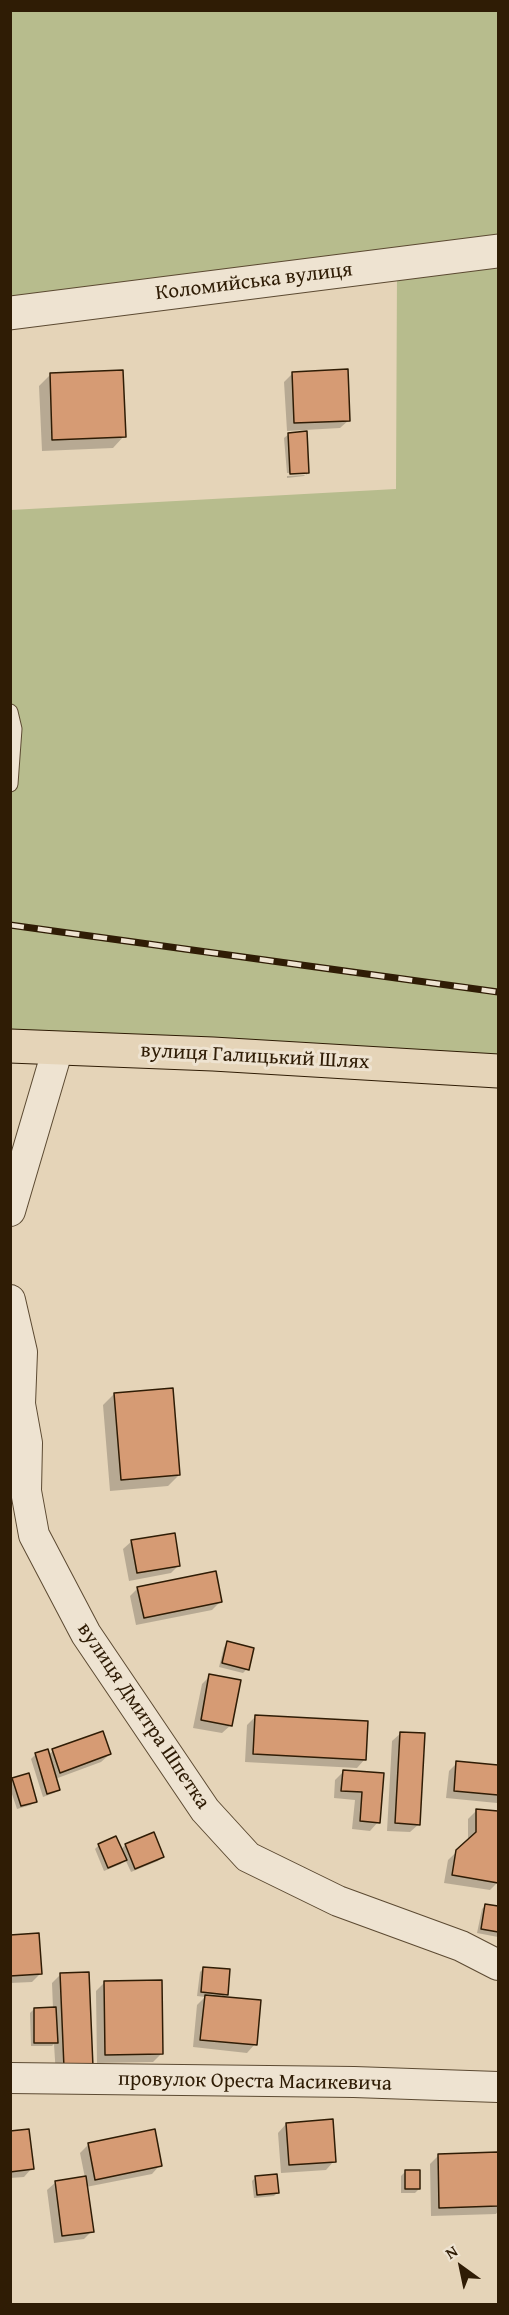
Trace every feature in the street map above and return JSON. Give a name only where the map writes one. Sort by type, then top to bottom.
[{"type":"highway","name":"вулиця Галицький Шлях","points":[[10,1046],[213,1054],[498,1071]]},
{"type":"street","name":"Коломийська вулиця","points":[[10,313],[498,251]]},
{"type":"street","points":[[10,1211],[58,1048]]},
{"type":"street","name":"вулиця Дмитра Шпетка","points":[[10,1299],[22,1352],[21,1404],[27,1443],[26,1491],[34,1535],[86,1634],[206,1810],[248,1857],[338,1901],[461,1946],[498,1965]]},
{"type":"street","name":"провулок Ореста Масикевича","points":[[10,2078],[354,2082],[498,2087]]},
{"type":"lane","points":[[10,712],[14,729],[10,784]]},
{"type":"green space","points":[[11,11],[498,11],[498,1087],[11,1058],[11,510],[396,489],[397,271],[11,309]]},
{"type":"building","points":[[348,369],[350,421],[294,423],[292,372]]},
{"type":"building","points":[[123,370],[126,437],[52,440],[50,373]]},
{"type":"building","points":[[307,431],[309,473],[290,474],[288,433]]},
{"type":"building","points":[[173,1388],[180,1475],[121,1480],[114,1393]]},
{"type":"building","points":[[175,1533],[180,1566],[137,1573],[131,1540]]},
{"type":"building","points":[[216,1571],[222,1602],[144,1618],[137,1587]]},
{"type":"building","points":[[227,1641],[254,1648],[249,1670],[222,1663]]},
{"type":"building","points":[[209,1674],[241,1680],[232,1726],[201,1720]]},
{"type":"building","points":[[255,1715],[368,1721],[366,1760],[253,1754]]},
{"type":"building","points":[[103,1731],[111,1754],[60,1773],[52,1749]]},
{"type":"building","points":[[400,1732],[425,1733],[420,1825],[395,1823]]},
{"type":"building","points":[[48,1749],[60,1790],[47,1794],[35,1753]]},
{"type":"building","points":[[456,1761],[498,1765],[498,1795],[454,1791]]},
{"type":"building","points":[[343,1770],[384,1773],[380,1823],[360,1821],[362,1792],[341,1791]]},
{"type":"building","points":[[29,1773],[37,1802],[21,1806],[12,1778]]},
{"type":"building","points":[[476,1809],[498,1811],[498,1883],[452,1875],[456,1850],[476,1832]]},
{"type":"building","points":[[154,1832],[164,1857],[135,1869],[125,1844]]},
{"type":"building","points":[[116,1836],[127,1860],[108,1868],[98,1844]]},
{"type":"building","points":[[485,1904],[498,1906],[498,1932],[481,1929]]},
{"type":"building","points":[[39,1933],[42,1974],[10,1976],[10,1935]]},
{"type":"building","points":[[203,1967],[230,1969],[228,1995],[201,1992]]},
{"type":"building","points":[[89,1972],[93,2067],[64,2068],[60,1973]]},
{"type":"building","points":[[162,1980],[163,2054],[105,2055],[104,1981]]},
{"type":"building","points":[[205,1995],[261,2000],[257,2045],[200,2040]]},
{"type":"building","points":[[56,2007],[58,2043],[34,2043],[34,2008]]},
{"type":"building","points":[[333,2119],[336,2162],[289,2165],[286,2123]]},
{"type":"building","points":[[29,2129],[34,2169],[10,2172],[10,2131]]},
{"type":"building","points":[[155,2129],[162,2166],[95,2180],[88,2143]]},
{"type":"building","points":[[498,2152],[498,2206],[439,2208],[438,2154]]},
{"type":"building","points":[[405,2170],[420,2170],[420,2189],[405,2189]]},
{"type":"building","points":[[277,2174],[279,2193],[257,2195],[255,2176]]},
{"type":"building","points":[[86,2176],[94,2232],[62,2236],[55,2181]]},
{"type":"railway","points":[[10,925],[498,992]]}]
